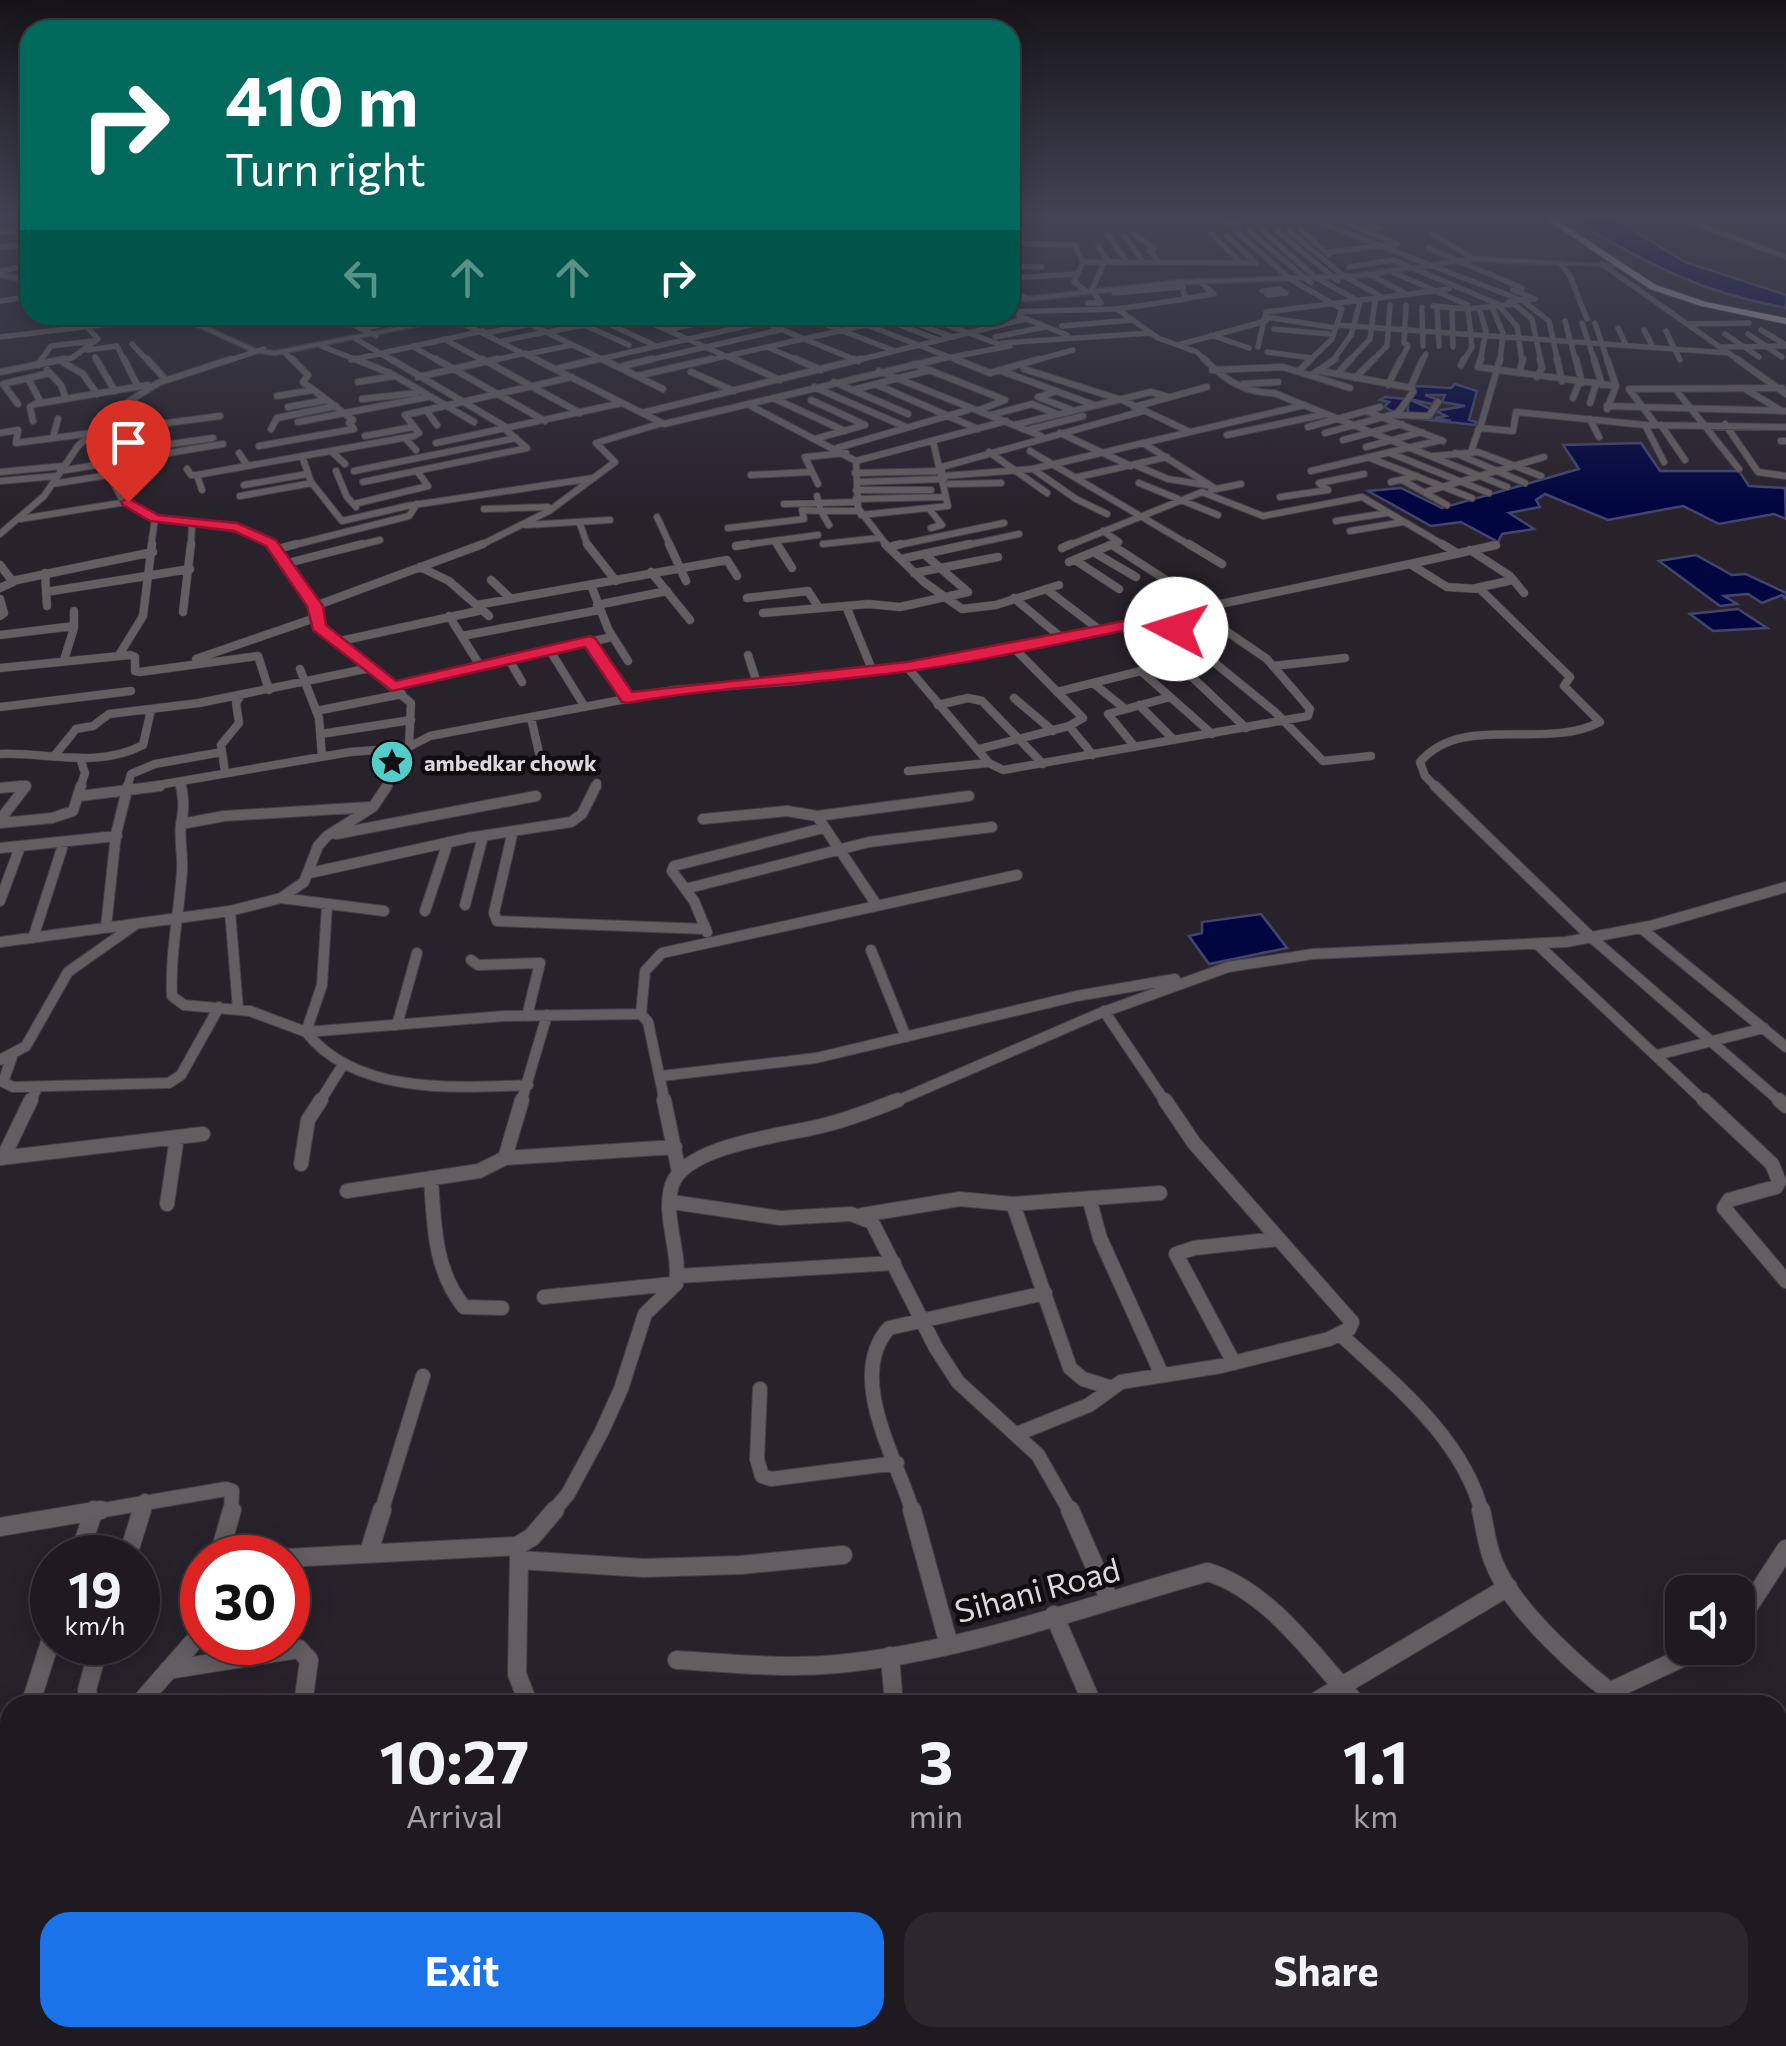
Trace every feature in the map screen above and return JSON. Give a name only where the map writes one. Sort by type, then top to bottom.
[{"type":"street","points":[[1023,314],[1045,327]]},
{"type":"street","points":[[1040,314],[1071,337]]},
{"type":"street","points":[[1046,339],[1052,346],[1136,339],[1102,314]]},
{"type":"street","points":[[1126,314],[1150,333],[1198,352],[1210,367],[1237,384],[1305,405],[1507,487]]},
{"type":"street","points":[[1258,347],[1266,314]]},
{"type":"street","points":[[1306,314],[1317,319]]},
{"type":"street","points":[[1299,371],[1335,329],[1340,314]]},
{"type":"street","points":[[1312,375],[1352,340],[1357,314]]},
{"type":"street","points":[[1337,374],[1368,342],[1374,314]]},
{"type":"street","points":[[1355,378],[1387,346],[1390,314]]},
{"type":"street","points":[[1388,385],[1408,346],[1405,314]]},
{"type":"street","points":[[1422,314],[1422,346]]},
{"type":"street","points":[[1436,314],[1439,346]]},
{"type":"street","points":[[1453,347],[1454,333],[1464,314]]},
{"type":"street","points":[[1461,365],[1471,349],[1468,314]]},
{"type":"street","points":[[1472,314],[1486,335],[1486,352],[1478,367],[1616,386]]},
{"type":"street","points":[[1472,449],[1496,370],[1504,358],[1498,314]]},
{"type":"street","points":[[1508,314],[1514,318],[1520,338],[1523,358],[1519,374]]},
{"type":"street","points":[[1526,314],[1532,319],[1542,368],[1537,377]]},
{"type":"street","points":[[1542,314],[1548,319],[1562,381]]},
{"type":"street","points":[[1582,314],[1599,384],[1590,402]]},
{"type":"street","points":[[1673,314],[1786,391]]},
{"type":"street","points":[[1020,320],[1026,319]]},
{"type":"street","points":[[1178,345],[1265,319],[1335,329]]},
{"type":"street","points":[[1061,327],[1132,320]]},
{"type":"street","points":[[1565,322],[1581,383],[1572,398]]},
{"type":"street","points":[[1595,323],[1616,386],[1606,406],[1608,421]]},
{"type":"street","points":[[1686,324],[1749,323]]},
{"type":"street","points":[[0,337],[120,325]]},
{"type":"street","points":[[203,325],[262,351]]},
{"type":"street","points":[[353,325],[377,350],[508,430],[527,448],[363,482]]},
{"type":"street","points":[[366,335],[394,325]]},
{"type":"street","points":[[34,421],[30,406],[162,382],[262,351],[321,346],[417,325]]},
{"type":"street","points":[[469,325],[662,424]]},
{"type":"street","points":[[377,350],[444,339],[490,325]]},
{"type":"street","points":[[351,360],[377,350],[478,329],[520,325]]},
{"type":"street","points":[[532,325],[663,388]]},
{"type":"street","points":[[510,346],[567,325]]},
{"type":"street","points":[[502,341],[584,325],[629,345]]},
{"type":"street","points":[[612,325],[656,346]]},
{"type":"street","points":[[656,325],[802,390]]},
{"type":"street","points":[[667,330],[680,325]]},
{"type":"street","points":[[715,325],[726,330]]},
{"type":"street","points":[[556,369],[749,325]]},
{"type":"street","points":[[770,325],[968,410]]},
{"type":"street","points":[[827,325],[896,352]]},
{"type":"street","points":[[904,325],[938,340]]},
{"type":"street","points":[[914,325],[952,336]]},
{"type":"street","points":[[946,325],[1004,345]]},
{"type":"street","points":[[980,325],[988,328]]},
{"type":"street","points":[[642,413],[1001,325]]},
{"type":"street","points":[[638,376],[866,326],[988,372],[1072,350]]},
{"type":"street","points":[[1274,329],[1357,326],[1729,353]]},
{"type":"street","points":[[984,338],[1045,327],[1121,327]]},
{"type":"street","points":[[1618,328],[1626,345]]},
{"type":"street","points":[[64,360],[96,341],[99,336],[89,329]]},
{"type":"street","points":[[619,368],[782,330]]},
{"type":"street","points":[[1644,330],[1653,347]]},
{"type":"street","points":[[1697,330],[1745,332],[1782,357]]},
{"type":"street","points":[[1762,330],[1786,345]]},
{"type":"street","points":[[1666,331],[1680,360]]},
{"type":"street","points":[[315,606],[522,525],[598,478],[616,459],[596,443],[878,371],[1004,345],[1150,333]]},
{"type":"street","points":[[590,354],[677,334]]},
{"type":"street","points":[[1725,334],[1759,357]]},
{"type":"street","points":[[1211,335],[1250,348]]},
{"type":"street","points":[[444,339],[580,412]]},
{"type":"street","points":[[358,382],[421,376],[563,340]]},
{"type":"street","points":[[40,365],[50,346],[96,341]]},
{"type":"street","points":[[132,344],[162,382]]},
{"type":"street","points":[[524,352],[572,344]]},
{"type":"street","points":[[648,382],[814,344]]},
{"type":"street","points":[[1722,347],[1786,345]]},
{"type":"street","points":[[81,350],[116,346],[138,387]]},
{"type":"street","points":[[321,346],[399,378],[474,422]]},
{"type":"street","points":[[412,346],[545,421]]},
{"type":"street","points":[[768,347],[821,370]]},
{"type":"street","points":[[536,358],[580,348]]},
{"type":"street","points":[[260,446],[354,429],[349,423],[353,420],[302,382],[308,375],[284,352]]},
{"type":"street","points":[[0,372],[121,354]]},
{"type":"street","points":[[1392,415],[1408,399],[1426,354]]},
{"type":"street","points":[[94,356],[115,391]]},
{"type":"street","points":[[1210,367],[1268,356],[1312,358]]},
{"type":"street","points":[[240,357],[253,364]]},
{"type":"street","points":[[64,360],[83,374],[97,394]]},
{"type":"street","points":[[913,364],[1005,400],[979,410]]},
{"type":"street","points":[[40,365],[50,373],[66,399]]},
{"type":"street","points":[[1210,367],[1280,367],[1350,388]]},
{"type":"street","points":[[1024,369],[1122,400],[1190,432]]},
{"type":"street","points":[[853,390],[930,370]]},
{"type":"street","points":[[999,370],[1094,405]]},
{"type":"street","points":[[1321,371],[1412,388]]},
{"type":"street","points":[[691,372],[734,391]]},
{"type":"street","points":[[18,404],[3,384],[50,373]]},
{"type":"street","points":[[1012,387],[1049,377]]},
{"type":"street","points":[[28,378],[41,404]]},
{"type":"street","points":[[366,440],[419,434],[403,416],[572,378]]},
{"type":"street","points":[[20,519],[92,432],[162,382]]},
{"type":"street","points":[[834,382],[908,414]]},
{"type":"street","points":[[1237,384],[1278,382]]},
{"type":"street","points":[[875,384],[978,429]]},
{"type":"street","points":[[1072,410],[1038,397],[1076,385]]},
{"type":"street","points":[[1157,386],[1181,394]]},
{"type":"street","points":[[814,387],[906,427]]},
{"type":"street","points":[[1134,407],[1207,387]]},
{"type":"street","points":[[1650,388],[1676,426]]},
{"type":"street","points":[[1685,460],[1629,389],[1777,388]]},
{"type":"street","points":[[1758,389],[1785,410]]},
{"type":"street","points":[[277,396],[313,390]]},
{"type":"street","points":[[1676,390],[1739,469]]},
{"type":"street","points":[[1696,390],[1727,426],[1757,471],[1786,476]]},
{"type":"street","points":[[1747,390],[1785,410]]},
{"type":"street","points":[[1718,391],[1752,426]]},
{"type":"street","points":[[362,399],[398,392],[425,395]]},
{"type":"street","points":[[950,402],[986,392]]},
{"type":"street","points":[[856,461],[978,429],[1151,392],[1169,397]]},
{"type":"street","points":[[298,422],[425,395]]},
{"type":"street","points":[[789,406],[832,395]]},
{"type":"street","points":[[286,405],[324,398]]},
{"type":"street","points":[[773,398],[845,431]]},
{"type":"street","points":[[811,400],[865,425],[818,438]]},
{"type":"street","points":[[436,443],[622,402]]},
{"type":"street","points":[[1325,432],[1392,415],[1429,416],[1438,402]]},
{"type":"street","points":[[748,404],[856,461],[857,496],[879,538],[944,598],[965,609],[1059,585]]},
{"type":"street","points":[[990,414],[1030,404],[1057,414]]},
{"type":"street","points":[[879,538],[826,548],[804,519],[802,510],[857,496],[1057,465],[1305,405]]},
{"type":"street","points":[[271,429],[272,420],[277,418],[336,406]]},
{"type":"street","points":[[1606,406],[1785,410]]},
{"type":"street","points":[[1308,426],[1380,407]]},
{"type":"street","points":[[889,420],[930,408]]},
{"type":"street","points":[[426,410],[437,425]]},
{"type":"street","points":[[837,448],[968,410],[979,410],[1041,436]]},
{"type":"street","points":[[944,481],[989,452],[1143,411]]},
{"type":"street","points":[[1366,411],[1441,440],[1454,450],[1525,482]]},
{"type":"street","points":[[1480,428],[1512,431],[1516,412],[1645,425],[1786,426]]},
{"type":"street","points":[[1227,436],[1326,414]]},
{"type":"street","points":[[0,433],[18,430],[16,443],[220,416]]},
{"type":"street","points":[[1028,430],[1083,416]]},
{"type":"street","points":[[1590,419],[1599,437]]},
{"type":"street","points":[[53,438],[58,420]]},
{"type":"street","points":[[933,420],[963,433]]},
{"type":"street","points":[[1343,440],[1402,424]]},
{"type":"street","points":[[915,425],[946,438]]},
{"type":"street","points":[[1645,425],[1664,462]]},
{"type":"street","points":[[187,468],[191,475],[197,475],[302,456],[412,427]]},
{"type":"street","points":[[1060,432],[1133,465],[1195,486],[1242,484]]},
{"type":"street","points":[[1366,447],[1422,432]]},
{"type":"street","points":[[116,445],[122,451],[213,438]]},
{"type":"street","points":[[404,438],[416,450]]},
{"type":"street","points":[[354,471],[450,448],[516,438]]},
{"type":"street","points":[[366,440],[381,456]]},
{"type":"street","points":[[1311,471],[1441,440]]},
{"type":"street","points":[[857,496],[930,510],[948,506],[933,441]]},
{"type":"street","points":[[857,442],[883,454]]},
{"type":"street","points":[[1144,443],[1213,486]]},
{"type":"street","points":[[0,481],[223,444]]},
{"type":"street","points":[[450,448],[464,462]]},
{"type":"street","points":[[1434,456],[1472,449],[1542,476]]},
{"type":"street","points":[[331,450],[345,464]]},
{"type":"street","points":[[1030,451],[1222,564]]},
{"type":"street","points":[[239,452],[247,465]]},
{"type":"street","points":[[989,452],[1047,493]]},
{"type":"street","points":[[818,484],[805,457],[846,453]]},
{"type":"street","points":[[1390,453],[1488,493]]},
{"type":"street","points":[[302,456],[306,474],[342,521],[417,504],[598,478]]},
{"type":"street","points":[[1078,478],[1167,457]]},
{"type":"street","points":[[1425,492],[1544,457]]},
{"type":"street","points":[[1370,458],[1472,498]]},
{"type":"street","points":[[210,464],[220,470]]},
{"type":"street","points":[[1298,464],[1328,480]]},
{"type":"street","points":[[1391,482],[1454,464]]},
{"type":"street","points":[[0,472],[110,475],[153,468]]},
{"type":"street","points":[[1033,470],[1107,514]]},
{"type":"street","points":[[336,471],[354,504],[368,514]]},
{"type":"street","points":[[354,504],[428,486],[417,471]]},
{"type":"street","points":[[751,475],[811,472]]},
{"type":"street","points":[[244,485],[306,474]]},
{"type":"street","points":[[1280,497],[1328,490],[1319,483],[1364,474]]},
{"type":"street","points":[[110,475],[124,502],[155,518],[245,530],[278,549],[315,606],[318,627],[402,694],[412,707],[406,746],[392,760],[385,794],[373,807],[327,836],[318,846],[310,873]]},
{"type":"street","points":[[197,475],[202,490]]},
{"type":"street","points":[[1402,480],[1447,505]]},
{"type":"street","points":[[786,500],[819,503],[944,481],[1001,483]]},
{"type":"street","points":[[240,496],[312,483]]},
{"type":"street","points":[[1139,483],[1218,515]]},
{"type":"street","points":[[1062,548],[1085,542],[1213,486]]},
{"type":"street","points":[[1202,492],[1260,516],[1340,497],[1362,497],[1456,552]]},
{"type":"street","points":[[373,500],[387,510]]},
{"type":"street","points":[[2,529],[20,519],[124,502]]},
{"type":"street","points":[[819,503],[829,525]]},
{"type":"street","points":[[1293,510],[1304,514],[1372,503]]},
{"type":"street","points":[[278,549],[409,516],[417,504]]},
{"type":"street","points":[[484,509],[552,506]]},
{"type":"street","points":[[930,510],[942,526],[930,528]]},
{"type":"street","points":[[1336,521],[1387,512]]},
{"type":"street","points":[[901,559],[1021,536],[992,514]]},
{"type":"street","points":[[657,517],[686,581]]},
{"type":"street","points":[[119,656],[143,616],[155,518]]},
{"type":"street","points":[[728,528],[804,519]]},
{"type":"street","points":[[522,525],[610,520]]},
{"type":"street","points":[[1350,531],[1403,522]]},
{"type":"street","points":[[183,612],[192,523]]},
{"type":"street","points":[[889,548],[1004,523]]},
{"type":"street","points":[[580,524],[589,550],[616,581]]},
{"type":"street","points":[[909,530],[923,540]]},
{"type":"street","points":[[1103,531],[1119,541],[1072,561],[1119,589]]},
{"type":"street","points":[[736,546],[818,536]]},
{"type":"street","points":[[288,564],[380,540]]},
{"type":"street","points":[[775,541],[792,568]]},
{"type":"street","points":[[1112,545],[1166,580]]},
{"type":"street","points":[[80,796],[406,746],[430,736],[674,690],[907,667],[1161,619],[1496,545]]},
{"type":"street","points":[[1470,550],[1513,580],[1524,594]]},
{"type":"street","points":[[0,588],[45,573],[153,552]]},
{"type":"street","points":[[1095,553],[1136,578]]},
{"type":"street","points":[[763,613],[846,606],[900,607],[968,591],[924,554]]},
{"type":"street","points":[[914,573],[998,557]]},
{"type":"street","points":[[336,642],[483,610],[512,599],[678,567],[727,560],[737,576]]},
{"type":"street","points":[[1410,564],[1448,587],[1476,588],[1513,580]]},
{"type":"street","points":[[0,565],[12,581]]},
{"type":"street","points":[[420,567],[449,582],[483,610]]},
{"type":"street","points":[[46,592],[190,569]]},
{"type":"street","points":[[651,572],[690,620]]},
{"type":"street","points":[[45,573],[47,606]]},
{"type":"street","points":[[490,580],[512,599]]},
{"type":"street","points":[[590,585],[612,637],[628,661]]},
{"type":"street","points":[[1476,588],[1570,677],[1564,686],[1600,722],[1594,728],[1570,734],[1448,741],[1428,750],[1420,762],[1421,769],[1454,808],[1592,938],[1786,1106]]},
{"type":"street","points":[[1046,589],[1102,631]]},
{"type":"street","points":[[746,598],[805,590],[811,592],[819,608]]},
{"type":"street","points":[[462,636],[667,592]]},
{"type":"street","points":[[1014,598],[1064,638]]},
{"type":"street","points":[[0,599],[4,613],[0,616]]},
{"type":"street","points":[[846,606],[873,672]]},
{"type":"street","points":[[64,660],[74,611]]},
{"type":"street","points":[[908,771],[989,764],[1003,770],[1308,716],[1310,709],[1273,666],[1198,611]]},
{"type":"street","points":[[450,616],[479,664]]},
{"type":"street","points":[[176,666],[316,618]]},
{"type":"street","points":[[1161,619],[1286,722],[1323,761],[1371,756]]},
{"type":"street","points":[[0,635],[74,626]]},
{"type":"street","points":[[392,686],[612,637]]},
{"type":"street","points":[[590,641],[628,698]]},
{"type":"street","points":[[978,749],[1070,726],[1083,718],[1014,648]]},
{"type":"street","points":[[549,649],[585,707]]},
{"type":"street","points":[[1057,692],[1208,654]]},
{"type":"street","points":[[748,655],[758,683]]},
{"type":"street","points":[[0,668],[119,656],[135,658],[136,671],[140,672],[258,656],[269,690]]},
{"type":"street","points":[[508,658],[522,682]]},
{"type":"street","points":[[1273,666],[1345,658]]},
{"type":"street","points":[[1176,662],[1246,728]]},
{"type":"street","points":[[907,667],[989,764]]},
{"type":"street","points":[[55,755],[76,729],[93,726],[108,714],[241,695],[370,668]]},
{"type":"street","points":[[300,669],[316,711],[322,757]]},
{"type":"street","points":[[1141,671],[1212,734]]},
{"type":"street","points":[[123,712],[140,672]]},
{"type":"street","points":[[1093,683],[1124,708]]},
{"type":"street","points":[[0,707],[131,691]]},
{"type":"street","points":[[316,711],[402,694]]},
{"type":"street","points":[[225,772],[222,742],[239,724],[236,703],[241,695]]},
{"type":"street","points":[[1134,747],[1108,717],[1124,708],[1170,697]]},
{"type":"street","points":[[938,705],[977,698],[1043,764]]},
{"type":"street","points":[[1014,698],[1052,730]]},
{"type":"street","points":[[1139,705],[1174,740]]},
{"type":"street","points":[[0,754],[80,758],[139,749],[151,710]]},
{"type":"street","points":[[531,718],[540,757]]},
{"type":"street","points":[[321,734],[411,720]]},
{"type":"street","points":[[1070,726],[1093,754]]},
{"type":"street","points":[[106,927],[129,778],[137,770],[222,752]]},
{"type":"street","points":[[0,822],[63,816],[73,810],[85,768],[80,758]]},
{"type":"street","points":[[182,783],[186,813],[182,824],[184,847],[179,917],[170,953],[172,996],[184,1005],[238,1009],[306,1032],[528,1016],[641,1014]]},
{"type":"street","points":[[282,898],[310,873],[448,842],[575,820],[582,814],[596,783]]},
{"type":"street","points":[[0,788],[26,785],[0,822]]},
{"type":"street","points":[[327,836],[536,796]]},
{"type":"street","points":[[703,819],[787,811],[817,816],[969,796]]},
{"type":"street","points":[[182,824],[224,816],[373,807]]},
{"type":"street","points":[[817,816],[876,904]]},
{"type":"street","points":[[686,889],[880,840],[992,827]]},
{"type":"street","points":[[708,935],[686,889],[672,871],[677,865],[823,828]]},
{"type":"street","points":[[513,831],[494,913],[498,922],[708,935]]},
{"type":"street","points":[[0,848],[118,836]]},
{"type":"street","points":[[465,905],[483,836]]},
{"type":"street","points":[[33,938],[64,842]]},
{"type":"street","points":[[425,911],[448,842]]},
{"type":"street","points":[[0,901],[20,846]]},
{"type":"street","points":[[525,1695],[518,1674],[518,1553],[568,1494],[621,1389],[645,1314],[677,1280],[672,1202],[679,1172],[648,1022],[641,1014],[642,970],[662,953],[708,935],[1017,876]]},
{"type":"street","points":[[660,1076],[787,1063],[1077,996],[1255,962],[1358,948],[1536,944],[1592,938],[1642,928],[1786,887]]},
{"type":"street","points":[[0,942],[230,911],[282,898],[384,911]]},
{"type":"street","points":[[306,1032],[322,985],[327,906]]},
{"type":"street","points":[[230,911],[238,1009]]},
{"type":"street","points":[[140,922],[68,972],[33,1037],[6,1058],[3,1082],[37,1088],[174,1082],[219,1007]]},
{"type":"street","points":[[1642,928],[1786,1047]]},
{"type":"street","points":[[1536,944],[1753,1144],[1778,1174],[1779,1180],[1772,1190],[1729,1200],[1724,1208],[1786,1281]]},
{"type":"street","points":[[872,950],[906,1037]]},
{"type":"street","points":[[397,1025],[417,952]]},
{"type":"street","points":[[472,960],[478,965],[540,964],[528,1016]]},
{"type":"street","points":[[679,1172],[698,1156],[791,1136],[871,1111],[1104,1011],[1199,975]]},
{"type":"street","points":[[1016,1434],[1089,1406],[1120,1382],[1234,1363],[1341,1335],[1352,1322],[1194,1143],[1104,1011]]},
{"type":"street","points":[[506,1158],[547,1015]]},
{"type":"street","points":[[1657,1056],[1764,1028]]},
{"type":"street","points":[[306,1032],[320,1052],[344,1064],[418,1086],[528,1085]]},
{"type":"street","points":[[300,1164],[308,1120],[344,1064]]},
{"type":"street","points":[[2,1158],[37,1088]]},
{"type":"street","points":[[2,1158],[203,1134]]},
{"type":"street","points":[[166,1204],[177,1137]]},
{"type":"street","points":[[347,1191],[490,1168],[506,1158],[674,1147]]},
{"type":"street","points":[[431,1178],[438,1241],[451,1295],[464,1308],[502,1308]]},
{"type":"street","points":[[672,1202],[704,1203],[781,1218],[862,1215],[898,1206],[986,1199],[1013,1204],[1160,1193]]},
{"type":"street","points":[[1089,1198],[1100,1238],[1162,1375]]},
{"type":"street","points":[[1013,1204],[1070,1368],[1083,1378],[1112,1388]]},
{"type":"street","points":[[862,1215],[876,1226],[921,1319],[958,1382],[1038,1454],[1062,1492],[1109,1599]]},
{"type":"street","points":[[1234,1363],[1176,1254],[1194,1248],[1278,1239]]},
{"type":"street","points":[[544,1297],[677,1280],[894,1263]]},
{"type":"street","points":[[949,1645],[897,1463],[878,1423],[873,1399],[877,1344],[889,1328],[1044,1293]]},
{"type":"street","points":[[1341,1335],[1421,1412],[1460,1465],[1478,1496],[1492,1560],[1508,1587],[1614,1695]]},
{"type":"street","points":[[369,1552],[423,1376]]},
{"type":"street","points":[[760,1389],[757,1459],[762,1476],[771,1480],[897,1463]]},
{"type":"street","points":[[0,1527],[217,1488],[232,1491],[232,1510],[225,1535]]},
{"type":"street","points":[[135,1535],[146,1501]]},
{"type":"street","points":[[86,1535],[94,1510]]},
{"type":"street","points":[[1755,1596],[1786,1549]]},
{"type":"street","points":[[310,1556],[490,1550],[644,1568],[740,1565],[844,1555]]},
{"type":"street","name":"Sihani Road","points":[[677,1660],[810,1666],[890,1656],[949,1645],[1208,1572],[1223,1574],[1248,1590],[1348,1695]]},
{"type":"street","points":[[1330,1695],[1508,1587]]},
{"type":"street","points":[[1054,1615],[1089,1695]]},
{"type":"street","points":[[168,1670],[298,1650],[309,1660],[304,1695]]},
{"type":"street","points":[[890,1656],[893,1695]]},
{"type":"street","points":[[147,1695],[180,1657]]},
{"type":"street","points":[[33,1695],[43,1665]]},
{"type":"street","points":[[88,1695],[94,1665]]},
{"type":"street","points":[[1610,1692],[1667,1665]]},
{"type":"shaded area","points":[[1455,384],[1477,391],[1469,420],[1475,425],[1410,418],[1451,421],[1435,418],[1446,416],[1438,412],[1441,410],[1465,406],[1442,402],[1445,395],[1425,395],[1436,399],[1432,404],[1409,399],[1431,409],[1426,416],[1408,415],[1408,404],[1403,403],[1394,412],[1384,407],[1389,402],[1380,400],[1406,399],[1416,386],[1451,388]]},
{"type":"shaded area","points":[[1641,443],[1660,471],[1739,471],[1749,486],[1785,488],[1786,519],[1774,514],[1719,524],[1683,506],[1608,520],[1545,494],[1536,500],[1540,507],[1509,513],[1534,529],[1502,534],[1498,542],[1461,522],[1431,526],[1368,491],[1401,488],[1442,508],[1579,469],[1563,445]]},
{"type":"shaded area","points":[[1696,555],[1732,575],[1746,574],[1786,593],[1786,599],[1782,595],[1762,603],[1748,594],[1724,596],[1737,604],[1720,606],[1659,561]]},
{"type":"shaded area","points":[[1738,609],[1767,628],[1713,631],[1690,614]]},
{"type":"shaded area","points":[[1261,914],[1287,948],[1209,964],[1189,936],[1202,933],[1202,922]]},
{"type":"place","name":"ambedkar chowk","points":[[392,762]]},
{"type":"route","points":[[128,502],[155,518],[237,528],[271,543],[315,606],[318,627],[392,686],[590,641],[595,654],[628,698],[907,667],[1161,619],[1176,629]]}]
